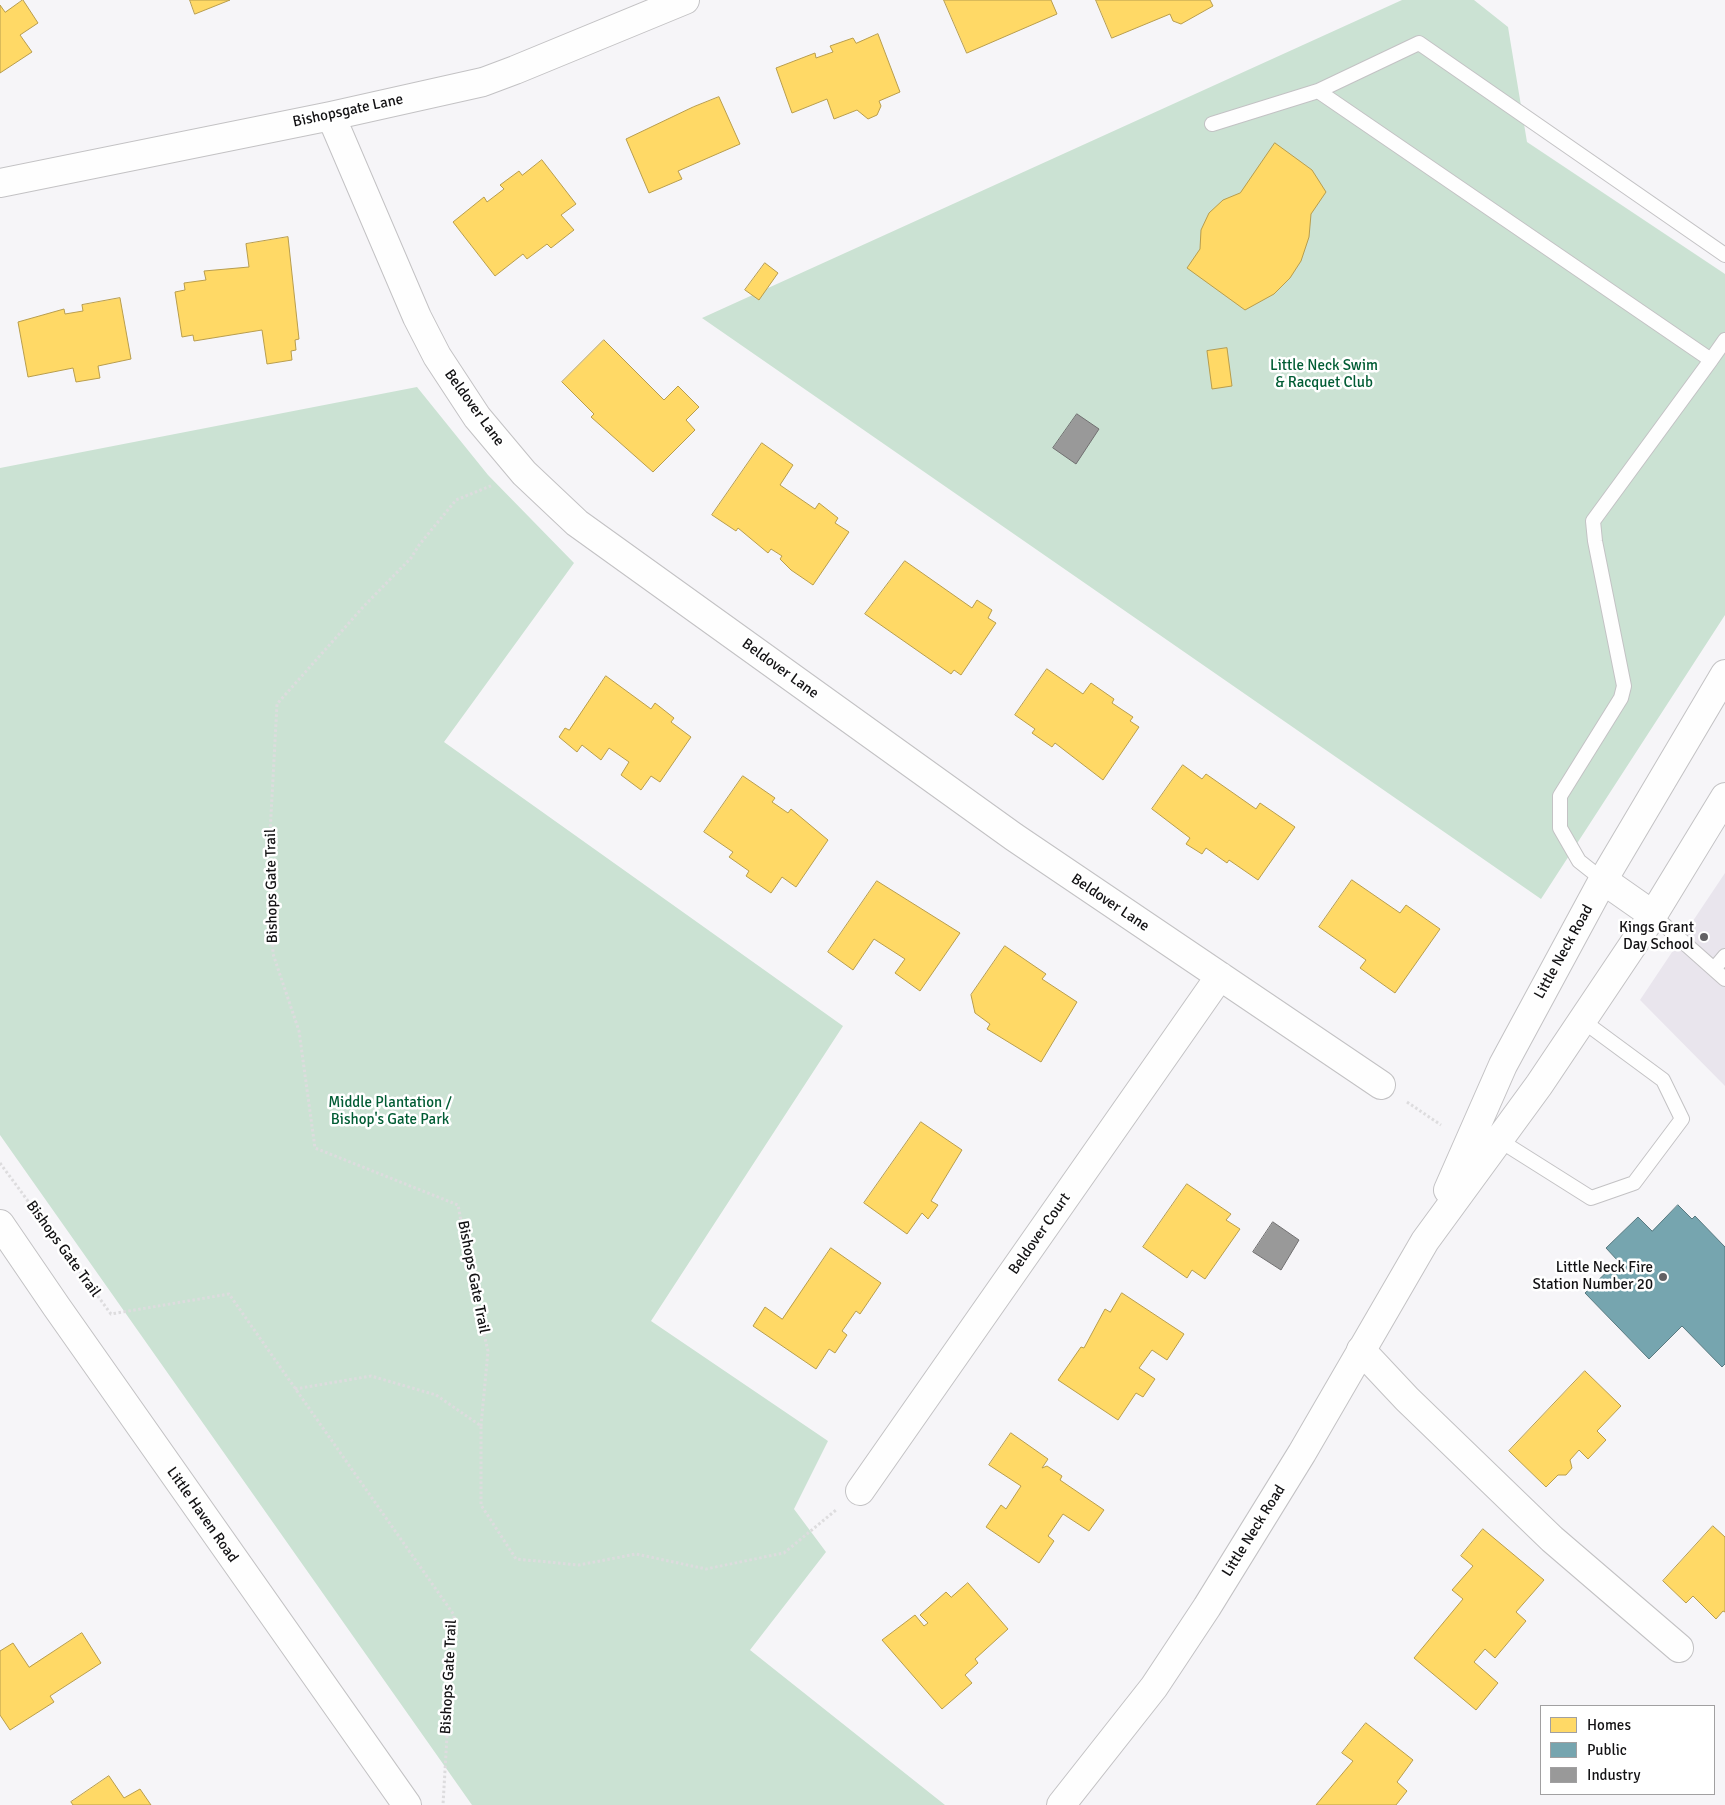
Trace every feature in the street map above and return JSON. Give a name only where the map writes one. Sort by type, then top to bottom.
[{"type":"street","name":"Bishopsgate Lane","points":[[0,183],[331,116],[483,82],[516,70],[639,9],[685,0]]},
{"type":"street","name":"Beldover Lane","points":[[331,116],[417,317],[437,356],[477,417],[524,473],[577,523],[1014,838],[1381,1085]]},
{"type":"street","name":"Little Neck Road","points":[[1425,1242],[1503,1065],[1604,880],[1725,674]]},
{"type":"street","name":"Little Neck Road","points":[[1061,1805],[1154,1687],[1202,1615],[1302,1453],[1425,1242],[1539,1086],[1583,1021],[1653,915],[1725,797]]},
{"type":"street","points":[[1604,880],[1653,915]]},
{"type":"street","name":"Beldover Court","points":[[860,1491],[1220,976]]},
{"type":"street","name":"Little Haven Road","points":[[0,1224],[407,1805]]},
{"type":"street","points":[[1361,1350],[1407,1399],[1552,1539],[1679,1648]]},
{"type":"lane","points":[[1212,124],[1318,91],[1419,43],[1725,255]]},
{"type":"lane","points":[[1318,91],[1711,360]]},
{"type":"lane","points":[[1604,880],[1579,861],[1560,828],[1560,796],[1622,698],[1624,686],[1595,541],[1593,521],[1725,340]]},
{"type":"lane","points":[[1653,915],[1725,979]]},
{"type":"lane","points":[[1714,969],[1725,956]]},
{"type":"lane","points":[[1499,1140],[1591,1198],[1634,1183],[1682,1119],[1663,1080],[1583,1021]]},
{"type":"path","name":"Bishops Gate Trail","points":[[524,473],[456,500],[419,545],[411,558],[364,606],[277,704],[270,834],[273,954],[299,1031],[315,1148],[458,1205],[475,1296],[488,1350],[481,1426],[481,1504],[516,1559],[579,1565],[636,1554],[706,1568],[784,1553],[860,1491]]},
{"type":"path","points":[[1381,1085],[1469,1143]]},
{"type":"path","name":"Bishops Gate Trail","points":[[0,1163],[111,1314],[230,1294],[454,1615],[443,1805]]},
{"type":"path","points":[[296,1388],[371,1376],[436,1395],[481,1426]]},
{"type":"shaded area","name":"Kings Grant Day School","points":[[1725,873],[1725,1086],[1640,1000]]},
{"type":"green space","name":"Little Neck Swim & Racquet Club","points":[[1402,0],[1474,0],[1508,27],[1527,142],[1725,274],[1725,615],[1541,899],[702,318]]},
{"type":"green space","name":"Middle Plantation / Bishop's Gate Park","points":[[417,387],[488,475],[574,563],[444,742],[843,1026],[651,1321],[828,1441],[794,1509],[826,1552],[750,1650],[945,1805],[472,1805],[0,1135],[0,468]]},
{"type":"building: Homes","points":[[23,0],[38,23],[20,35],[32,52],[0,73],[0,5],[5,12]]},
{"type":"building: Homes","points":[[190,0],[230,0],[195,14]]},
{"type":"building: Homes","points":[[944,0],[1051,0],[1057,14],[967,53]]},
{"type":"building: Homes","points":[[1096,0],[1210,0],[1213,6],[1181,24],[1173,21],[1170,14],[1112,38]]},
{"type":"building: Homes","points":[[878,34],[900,92],[879,101],[881,106],[877,115],[868,119],[857,110],[834,119],[827,99],[792,113],[776,68],[815,53],[816,58],[833,52],[830,46],[853,38],[856,43]]},
{"type":"building: Homes","points":[[719,97],[740,144],[678,171],[682,179],[649,193],[626,139],[693,107]]},
{"type":"building: Homes","points":[[1275,143],[1312,170],[1326,192],[1311,214],[1309,237],[1301,261],[1290,278],[1274,294],[1245,310],[1187,268],[1200,249],[1201,230],[1209,213],[1223,200],[1240,193]]},
{"type":"building: Homes","points":[[542,160],[576,204],[561,215],[574,230],[551,248],[547,244],[527,259],[523,254],[495,276],[453,222],[484,197],[487,202],[504,189],[500,185],[519,171],[522,175]]},
{"type":"building: Homes","points":[[288,237],[299,339],[295,340],[296,350],[291,351],[292,360],[267,364],[262,330],[194,341],[193,335],[182,337],[175,292],[185,290],[184,283],[206,280],[204,271],[249,267],[246,244]]},
{"type":"building: Homes","points":[[765,263],[778,273],[759,300],[745,290]]},
{"type":"building: Homes","points":[[120,298],[131,359],[98,366],[100,378],[76,382],[73,368],[28,377],[18,322],[64,309],[65,314],[83,311],[82,305]]},
{"type":"building: Homes","points":[[604,340],[664,400],[678,386],[699,407],[686,420],[695,430],[653,472],[591,417],[594,414],[562,382]]},
{"type":"building: Homes","points":[[1227,348],[1232,386],[1212,389],[1207,351]]},
{"type":"building: Homes","points":[[762,443],[793,465],[780,485],[815,509],[819,503],[838,518],[835,523],[849,532],[813,585],[791,570],[780,559],[782,556],[771,549],[768,553],[738,528],[736,531],[712,515]]},
{"type":"building: Homes","points":[[905,561],[972,608],[977,600],[992,610],[988,618],[996,623],[961,675],[954,670],[951,674],[865,614]]},
{"type":"building: Homes","points":[[1047,669],[1083,694],[1091,683],[1114,699],[1112,703],[1133,717],[1130,721],[1139,727],[1103,780],[1055,743],[1052,747],[1032,733],[1035,729],[1015,715]]},
{"type":"building: Homes","points":[[606,676],[651,709],[655,703],[674,718],[671,722],[691,737],[660,782],[651,776],[641,790],[621,775],[629,762],[609,748],[601,760],[582,745],[577,752],[559,737],[565,728],[569,730]]},
{"type":"building: Homes","points":[[1183,765],[1202,779],[1206,774],[1256,809],[1260,803],[1295,827],[1258,880],[1229,860],[1227,863],[1206,848],[1202,854],[1186,844],[1190,838],[1152,809]]},
{"type":"building: Homes","points":[[743,776],[775,798],[772,802],[788,813],[791,809],[828,840],[796,887],[782,877],[771,893],[746,876],[749,871],[729,857],[733,852],[704,832]]},
{"type":"building: Homes","points":[[1352,880],[1400,913],[1406,905],[1440,929],[1395,993],[1360,968],[1366,960],[1319,927]]},
{"type":"building: Homes","points":[[877,881],[960,933],[920,991],[895,973],[905,959],[874,939],[853,970],[828,952]]},
{"type":"building: Homes","points":[[1005,946],[1046,974],[1042,979],[1077,1002],[1041,1062],[987,1029],[990,1024],[975,1013],[971,995]]},
{"type":"building: Homes","points":[[921,1122],[962,1150],[931,1201],[938,1205],[928,1219],[922,1213],[907,1234],[864,1203]]},
{"type":"building: Homes","points":[[1187,1184],[1231,1214],[1226,1220],[1240,1229],[1205,1279],[1192,1270],[1187,1278],[1143,1247]]},
{"type":"building: Homes","points":[[831,1248],[881,1283],[860,1314],[856,1311],[842,1331],[847,1335],[835,1353],[829,1349],[816,1369],[753,1326],[765,1307],[782,1319]]},
{"type":"building: Homes","points":[[1122,1293],[1184,1334],[1167,1360],[1152,1350],[1139,1368],[1155,1379],[1143,1397],[1136,1393],[1118,1420],[1058,1380],[1081,1347],[1084,1348],[1105,1309],[1110,1312]]},
{"type":"building: Homes","points":[[1585,1371],[1621,1406],[1597,1431],[1606,1440],[1588,1459],[1579,1450],[1570,1460],[1572,1468],[1566,1475],[1558,1475],[1546,1487],[1509,1451]]},
{"type":"building: Homes","points":[[1011,1433],[1048,1459],[1042,1468],[1047,1466],[1062,1476],[1060,1480],[1104,1510],[1089,1531],[1063,1514],[1048,1536],[1054,1541],[1039,1563],[986,1527],[1001,1505],[1006,1509],[1021,1486],[989,1465]]},
{"type":"building: Homes","points":[[1713,1526],[1725,1537],[1725,1612],[1723,1611],[1716,1619],[1693,1596],[1686,1603],[1663,1581]]},
{"type":"building: Homes","points":[[1483,1529],[1544,1580],[1516,1612],[1526,1621],[1495,1658],[1485,1649],[1474,1662],[1498,1683],[1476,1710],[1414,1658],[1463,1599],[1452,1590],[1473,1566],[1461,1556]]},
{"type":"building: Homes","points":[[968,1583],[1008,1629],[975,1659],[978,1663],[965,1675],[972,1683],[942,1709],[882,1640],[915,1615],[924,1626],[928,1623],[920,1615],[946,1592],[951,1597]]},
{"type":"building: Homes","points":[[82,1633],[101,1663],[50,1696],[54,1702],[10,1730],[0,1715],[0,1651],[13,1643],[29,1667]]},
{"type":"building: Homes","points":[[1366,1723],[1413,1760],[1397,1782],[1407,1791],[1396,1805],[1316,1805],[1353,1761],[1342,1753]]},
{"type":"building: Homes","points":[[109,1776],[124,1798],[140,1789],[151,1805],[73,1805],[71,1802]]},
{"type":"building: Public","name":"Little Neck Fire Station Number 20","points":[[1678,1205],[1692,1219],[1695,1216],[1725,1247],[1725,1364],[1722,1367],[1682,1326],[1649,1359],[1585,1293],[1618,1261],[1606,1248],[1638,1217],[1652,1231]]},
{"type":"building: Industry","points":[[1077,414],[1099,429],[1076,464],[1053,448]]},
{"type":"building: Industry","points":[[1273,1222],[1299,1240],[1281,1270],[1253,1252]]},
{"type":"place","name":"Kings Grant Day School","points":[[1704,937]]},
{"type":"place","name":"Little Neck Fire Station Number 20","points":[[1663,1277]]}]
